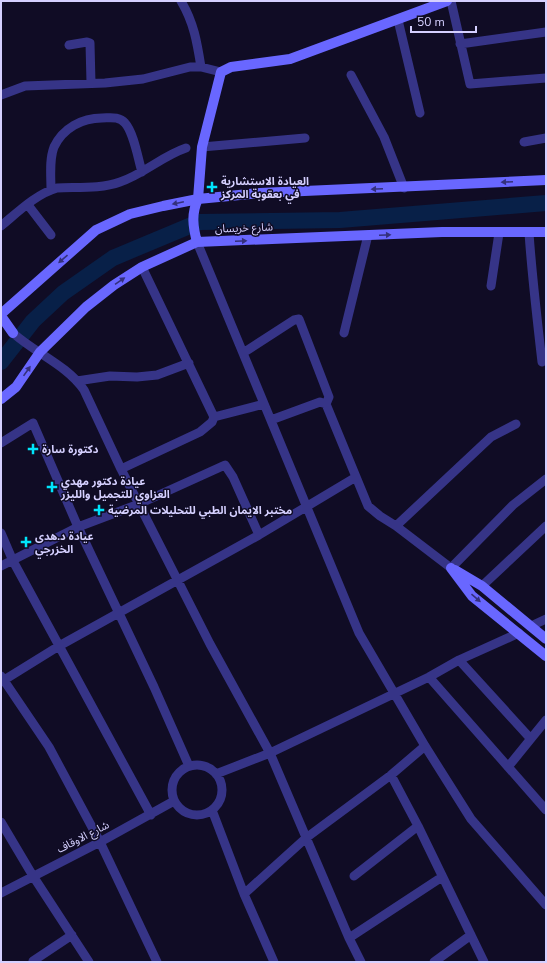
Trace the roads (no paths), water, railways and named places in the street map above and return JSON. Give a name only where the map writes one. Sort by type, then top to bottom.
[{"type":"street","points":[[182,1],[189,14],[196,33],[201,67]]},
{"type":"street","points":[[1,95],[25,86],[105,83],[143,79],[190,68],[201,67],[221,72],[231,68],[290,58],[447,1]]},
{"type":"street","points":[[451,1],[460,44],[471,85],[546,78]]},
{"type":"street","points":[[398,20],[420,113]]},
{"type":"street","points":[[460,44],[546,32]]},
{"type":"street","points":[[69,45],[87,42],[90,43],[92,83]]},
{"type":"street","points":[[221,72],[202,147],[198,199],[193,215],[194,231],[197,242],[358,633],[425,746],[471,819],[546,906]]},
{"type":"street","points":[[351,75],[384,137],[404,188]]},
{"type":"street","points":[[51,190],[51,161],[54,147],[64,133],[73,125],[96,118],[121,119],[126,124],[142,172]]},
{"type":"street","points":[[202,147],[305,138]]},
{"type":"street","points":[[524,142],[546,138]]},
{"type":"street","points":[[1,226],[28,205],[51,190],[57,188],[119,183],[186,148]]},
{"type":"street","points":[[361,962],[349,938],[270,753],[210,644],[121,469],[84,390],[77,381],[40,352],[24,343],[13,333],[1,315],[96,230],[130,214],[198,199],[260,193],[404,188],[546,180]]},
{"type":"street","points":[[28,205],[51,235]]},
{"type":"street","name":"شارع خريسان","points":[[1,399],[16,387],[40,352],[86,307],[114,285],[142,266],[197,242],[442,232],[546,232]]},
{"type":"street","points":[[491,286],[499,233]]},
{"type":"street","points":[[529,233],[533,291],[542,362]]},
{"type":"street","points":[[344,333],[368,235]]},
{"type":"street","points":[[121,469],[200,432],[212,422],[214,417],[142,266]]},
{"type":"street","points":[[243,353],[294,320],[300,319],[329,396],[326,404],[368,506],[451,568],[482,586],[546,638]]},
{"type":"street","points":[[1,329],[13,333]]},
{"type":"street","points":[[77,381],[110,376],[137,377],[157,375],[189,363]]},
{"type":"street","points":[[271,420],[320,402],[326,404]]},
{"type":"street","points":[[214,417],[264,404]]},
{"type":"street","points":[[1,443],[33,424],[78,527],[154,687],[189,766]]},
{"type":"street","points":[[396,526],[491,437],[516,424]]},
{"type":"street","points":[[1,566],[78,527],[139,504],[225,465],[233,477],[258,535]]},
{"type":"street","points":[[157,962],[100,842],[49,747],[2,679],[119,612],[178,581],[356,477]]},
{"type":"street","points":[[451,568],[513,505],[546,479]]},
{"type":"street","points":[[482,586],[546,526]]},
{"type":"street","points":[[1,533],[13,561],[151,815]]},
{"type":"street","points":[[451,568],[472,596],[546,656]]},
{"type":"street","points":[[531,626],[546,619]]},
{"type":"street","points":[[216,774],[270,753],[429,677],[459,660],[519,633]]},
{"type":"street","points":[[459,660],[530,738]]},
{"type":"street","points":[[429,677],[546,809]]},
{"type":"street","points":[[508,767],[546,720]]},
{"type":"street","points":[[244,894],[306,838],[391,775],[425,746]]},
{"type":"street","points":[[202,765],[210,768],[216,774],[222,789],[218,804],[212,810],[206,814],[191,815],[178,807],[174,801],[172,786],[174,778],[179,772],[189,766],[202,765]]},
{"type":"street","points":[[391,775],[418,826],[484,962]]},
{"type":"street","name":"شارع الاوقاف","points":[[1,893],[151,815],[174,801]]},
{"type":"street","points":[[212,810],[244,894],[274,962]]},
{"type":"street","points":[[1,822],[33,876],[89,962]]},
{"type":"street","points":[[354,876],[418,826]]},
{"type":"street","points":[[349,938],[442,877]]},
{"type":"street","points":[[33,961],[72,935]]},
{"type":"street","points":[[434,962],[471,935]]},
{"type":"waterway","points":[[1,362],[33,321],[63,293],[113,258],[199,222],[340,220],[546,203]]},
{"type":"place","name":"العيادة الاستشارية في بعقوبة المركز","points":[[212,187]]},
{"type":"place","name":"دكتورة سارة","points":[[33,449]]},
{"type":"place","name":"عيادة دكتور مهدي العزاوي للتجميل والليزر","points":[[52,487]]},
{"type":"place","name":"مختبر الايمان الطبي للتحليلات المرضية","points":[[99,510]]},
{"type":"place","name":"عيادة د.هدى الخزرجي","points":[[26,542]]}]
